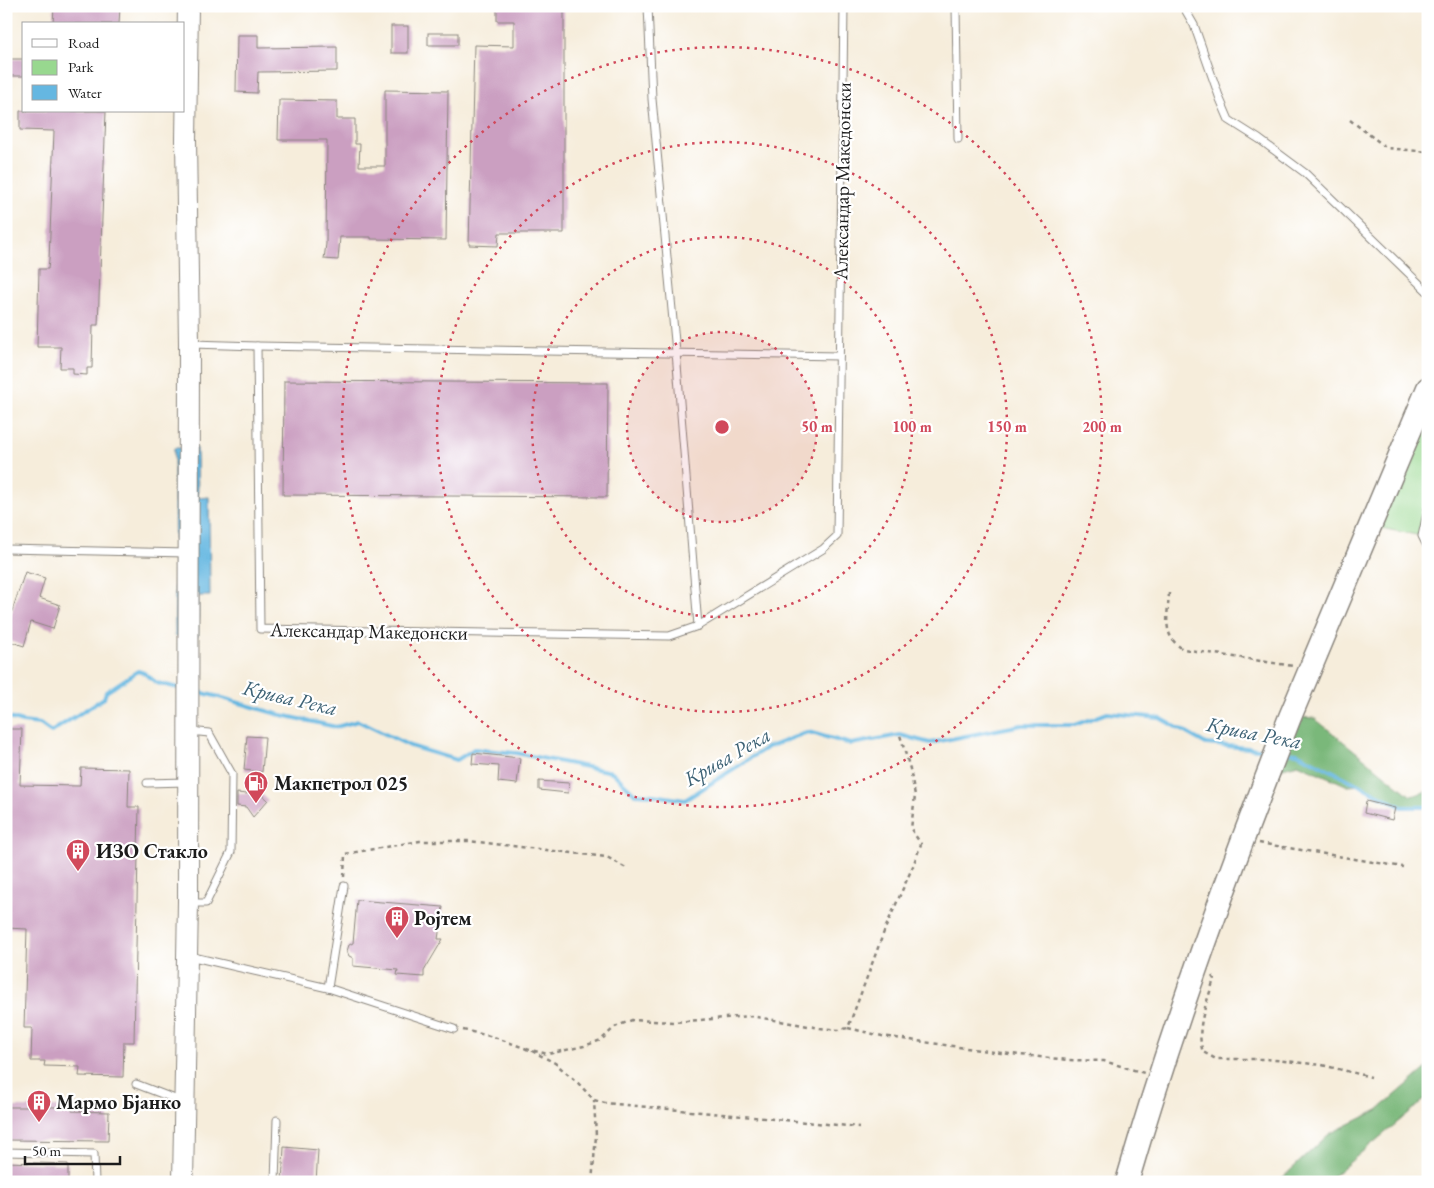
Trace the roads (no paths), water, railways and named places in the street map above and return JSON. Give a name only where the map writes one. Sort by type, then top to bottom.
[{"type":"main road","points":[[183,1182],[188,902],[189,344],[186,140],[188,6]]},
{"type":"main road","points":[[1127,1182],[1199,959],[1268,772],[1428,388]]},
{"type":"lane","points":[[648,6],[652,99],[676,352],[698,626]]},
{"type":"lane","name":"Александар Македонски","points":[[257,346],[260,629],[669,636],[698,626],[823,549],[837,536],[844,6]]},
{"type":"lane","points":[[956,6],[958,139]]},
{"type":"lane","points":[[1183,6],[1194,25],[1229,120],[1259,139],[1305,173],[1428,292]]},
{"type":"lane","points":[[189,344],[839,356]]},
{"type":"lane","points":[[1428,509],[1422,536],[1428,548]]},
{"type":"lane","points":[[6,549],[188,553]]},
{"type":"lane","points":[[188,731],[209,733],[232,774],[230,852],[206,903],[188,902]]},
{"type":"lane","points":[[146,783],[188,782]]},
{"type":"lane","points":[[328,988],[344,886]]},
{"type":"lane","points":[[187,955],[328,988],[454,1029]]},
{"type":"lane","points":[[136,1084],[183,1102]]},
{"type":"lane","points":[[275,1182],[278,1120]]},
{"type":"lane","points":[[6,1152],[94,1154],[95,1182]]},
{"type":"water","points":[[174,448],[197,448],[198,498],[209,497],[210,596],[198,596],[198,636],[175,636]]},
{"type":"waterway","name":"Крива Река","points":[[6,717],[22,722],[40,724],[51,732],[104,698],[106,692],[138,671],[144,673],[157,683],[183,689]]},
{"type":"waterway","name":"Крива Река","points":[[195,691],[277,714],[336,727],[358,721],[410,746],[457,760],[474,749],[516,753],[612,772],[635,794],[685,800],[766,748],[808,732],[851,744],[900,735],[930,743],[1022,725],[1075,725],[1107,713],[1160,718],[1206,744],[1269,750]]},
{"type":"waterway","name":"Крива Река","points":[[1285,752],[1297,753],[1402,807],[1428,807]]},
{"type":"place","name":"Макпетрол 025","points":[[256,804]]},
{"type":"place","name":"ИЗО Стакло","points":[[78,872]]},
{"type":"place","name":"Ројтем","points":[[397,939]]},
{"type":"place","name":"Мармо Бјанко","points":[[39,1123]]}]
